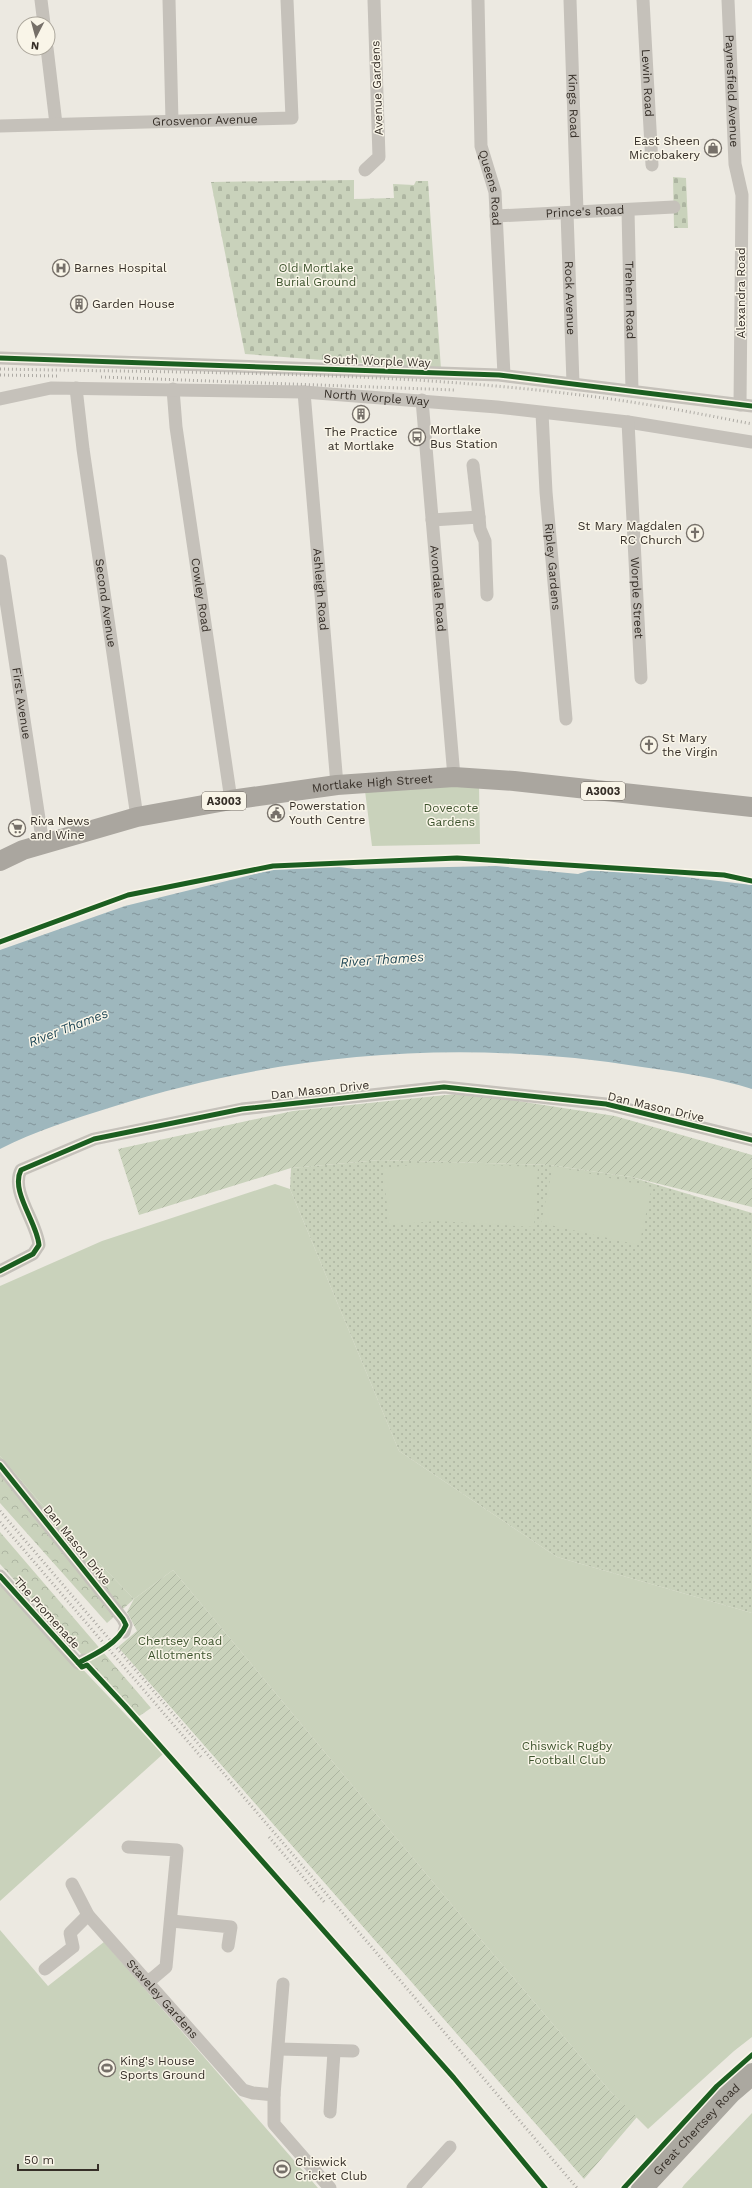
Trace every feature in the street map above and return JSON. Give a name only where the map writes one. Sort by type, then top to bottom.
[{"type":"highway","name":"Great Chertsey Road","points":[[642,2188],[730,2093],[752,2074]]},
{"type":"main road","name":"Mortlake High Street","points":[[0,861],[23,850],[137,817],[231,800],[338,785],[454,777],[514,781],[752,807]]},
{"type":"street","points":[[41,0],[43,16]]},
{"type":"street","points":[[169,0],[172,121]]},
{"type":"street","name":"Grosvenor Avenue","points":[[0,126],[292,118],[287,0]]},
{"type":"street","name":"Avenue Gardens","points":[[365,170],[379,157],[374,0]]},
{"type":"street","name":"Queens Road","points":[[478,0],[481,146],[494,184],[504,376]]},
{"type":"street","name":"Kings Road","points":[[570,0],[572,212]]},
{"type":"street","name":"Lewin Road","points":[[643,0],[652,165]]},
{"type":"street","name":"Paynesfield Avenue","points":[[728,0],[735,164],[739,181]]},
{"type":"street","points":[[48,56],[56,124]]},
{"type":"street","name":"Alexandra Road","points":[[739,181],[742,195],[746,406]]},
{"type":"street","name":"Prince's Road","points":[[496,216],[674,207]]},
{"type":"street","name":"Trehern Road","points":[[628,210],[632,391]]},
{"type":"street","name":"Rock Avenue","points":[[572,212],[573,383]]},
{"type":"street","name":"South Worple Way","points":[[0,358],[504,376],[573,383],[746,406]]},
{"type":"street","name":"North Worple Way","points":[[0,399],[51,388],[304,392],[422,400],[628,422],[752,442]]},
{"type":"street","name":"Second Avenue","points":[[76,388],[83,449],[137,817]]},
{"type":"street","name":"Cowley Road","points":[[172,389],[176,427],[231,800]]},
{"type":"street","name":"Ashleigh Road","points":[[304,392],[338,785]]},
{"type":"street","name":"Avondale Road","points":[[422,400],[454,777]]},
{"type":"street","name":"Ripley Gardens","points":[[542,413],[546,492],[566,719]]},
{"type":"street","name":"Worple Street","points":[[628,422],[641,678]]},
{"type":"street","points":[[473,465],[480,529],[485,541],[487,595]]},
{"type":"street","points":[[432,520],[479,516]]},
{"type":"street","name":"First Avenue","points":[[0,561],[4,615],[43,845]]},
{"type":"street","name":"Dan Mason Drive","points":[[0,1271],[32,1254],[39,1245],[37,1231],[18,1188],[21,1170],[94,1139],[242,1109],[444,1087],[606,1104],[752,1140]]},
{"type":"street","name":"Dan Mason Drive","points":[[0,1465],[123,1619],[126,1625],[124,1632]]},
{"type":"street","name":"The Promenade","points":[[0,1576],[81,1662]]},
{"type":"street","points":[[128,1847],[177,1850],[172,1921],[166,1967],[153,1978],[146,1981]]},
{"type":"street","name":"Staveley Gardens","points":[[72,1884],[88,1915],[244,2090],[253,2093],[274,2095]]},
{"type":"street","points":[[44,1969],[73,1947],[70,1933],[88,1915]]},
{"type":"street","points":[[172,1921],[231,1927],[228,1946]]},
{"type":"street","points":[[283,1984],[279,2049],[274,2095],[274,2124],[330,2188]]},
{"type":"street","points":[[279,2049],[334,2052],[353,2051]]},
{"type":"street","points":[[330,2112],[334,2052]]},
{"type":"street","points":[[413,2188],[450,2147]]},
{"type":"green space","points":[[673,177],[686,178],[688,228],[674,228]]},
{"type":"green space","name":"Old Mortlake Burial Ground","points":[[354,180],[354,199],[394,198],[393,184],[414,185],[416,181],[428,181],[441,369],[245,354],[211,182]]},
{"type":"green space","name":"Dovecote Gardens","points":[[479,785],[480,844],[372,846],[365,791]]},
{"type":"green space","points":[[465,1093],[615,1116],[752,1155],[752,1207],[631,1177],[550,1165],[380,1160],[291,1168],[139,1215],[118,1149],[293,1111]]},
{"type":"green space","points":[[380,1160],[550,1165],[631,1177],[752,1213],[752,1613],[557,1557],[399,1451],[290,1189],[291,1168]]},
{"type":"green space","points":[[432,1163],[538,1167],[534,1227],[437,1221],[389,1225],[383,1168]]},
{"type":"green space","points":[[553,1166],[652,1187],[639,1245],[541,1223]]},
{"type":"green space","name":"Chiswick Rugby Football Club","points":[[275,1184],[290,1189],[399,1451],[557,1557],[752,1613],[752,2037],[734,2051],[648,2129],[610,2091],[483,1942],[173,1570],[134,1599],[38,1500],[0,1456],[0,1286],[102,1241]]},
{"type":"green space","points":[[0,1456],[38,1500],[134,1599],[107,1623],[0,1503]]},
{"type":"green space","points":[[0,1532],[151,1708],[138,1717],[0,1564]]},
{"type":"green space","name":"Chertsey Road Allotments","points":[[173,1570],[483,1942],[610,2091],[637,2117],[584,2179],[118,1647],[137,1631],[127,1612],[134,1599]]},
{"type":"green space","points":[[0,1582],[163,1754],[0,1901]]},
{"type":"green space","name":"King's House Sports Ground","points":[[0,1930],[48,1986],[104,1942],[318,2188],[0,2188]]},
{"type":"green space","points":[[752,2113],[752,2188],[682,2188],[684,2185]]},
{"type":"water","name":"River Thames","points":[[331,866],[355,869],[496,866],[578,874],[591,870],[668,875],[752,885],[752,1089],[684,1073],[575,1058],[508,1053],[441,1052],[374,1056],[308,1063],[242,1073],[177,1088],[69,1121],[41,1131],[0,1149],[0,950],[125,906],[275,869]]},
{"type":"railway","points":[[0,369],[286,374],[501,386],[617,400],[752,424]]},
{"type":"railway","points":[[0,375],[59,376]]},
{"type":"railway","points":[[101,377],[455,390]]},
{"type":"railway","points":[[0,1511],[577,2188]]},
{"type":"railway","points":[[0,1522],[202,1758]]},
{"type":"railway","points":[[269,1837],[326,1904]]},
{"type":"cycle path","points":[[0,358],[499,375],[752,406]]},
{"type":"cycle path","points":[[0,942],[128,895],[273,866],[457,858],[724,875],[752,881]]},
{"type":"cycle path","points":[[0,1271],[33,1254],[39,1245],[34,1227],[21,1197],[19,1187],[21,1170],[94,1139],[242,1109],[444,1087],[606,1104],[752,1140]]},
{"type":"cycle path","points":[[0,1465],[123,1619],[126,1625],[123,1631],[112,1643],[78,1663]]},
{"type":"cycle path","points":[[0,1576],[82,1667],[87,1665],[125,1706],[454,2078],[545,2188]]},
{"type":"cycle path","points":[[624,2188],[717,2086],[752,2055]]},
{"type":"place","name":"East Sheen Microbakery","points":[[713,148]]},
{"type":"place","name":"Barnes Hospital","points":[[61,268]]},
{"type":"place","name":"Garden House","points":[[79,304]]},
{"type":"place","name":"The Practice at Mortlake","points":[[361,414]]},
{"type":"place","name":"Mortlake Bus Station","points":[[417,437]]},
{"type":"place","name":"St Mary Magdalen RC Church","points":[[695,533]]},
{"type":"place","name":"St Mary the Virgin","points":[[649,745]]},
{"type":"place","name":"Powerstation Youth Centre","points":[[276,813]]},
{"type":"place","name":"Riva News and Wine","points":[[17,828]]},
{"type":"place","name":"King's House Sports Ground","points":[[107,2068]]},
{"type":"place","name":"Chiswick Cricket Club","points":[[282,2169]]}]
